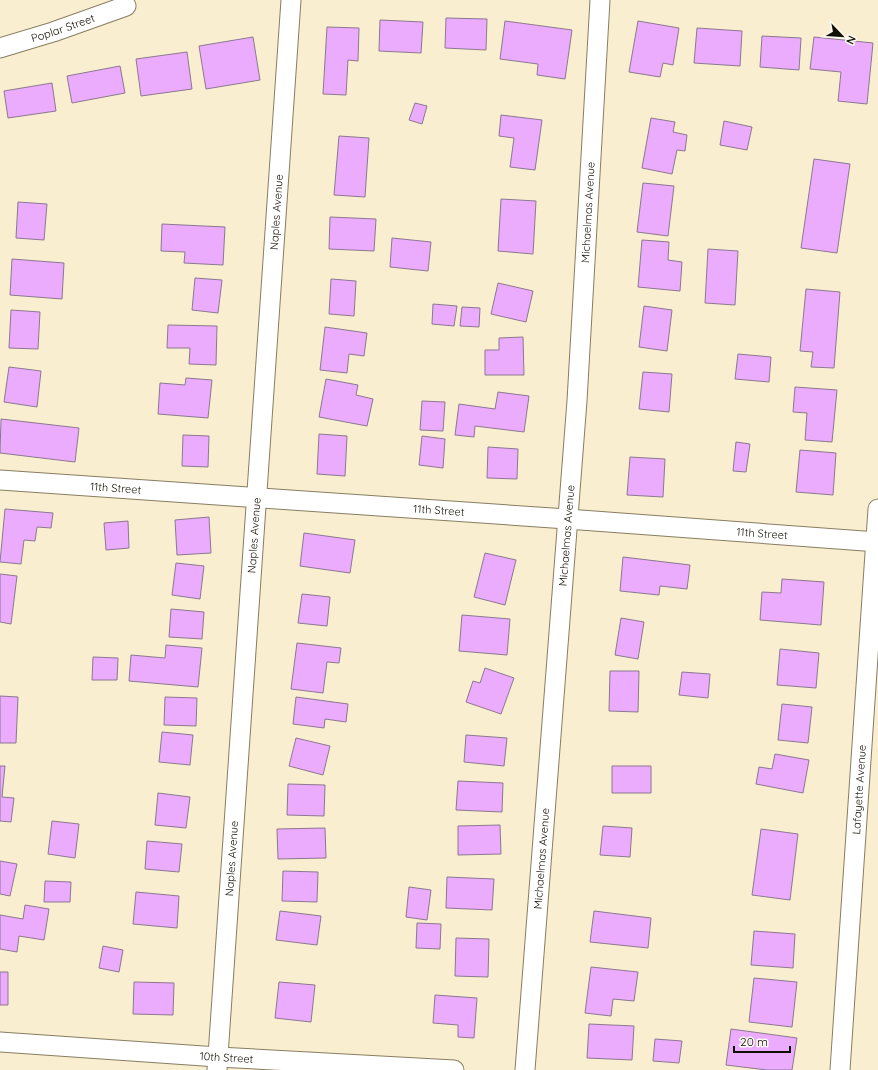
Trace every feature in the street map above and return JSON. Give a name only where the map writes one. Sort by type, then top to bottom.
[{"type":"street","name":"Naples Avenue","points":[[218,1064],[291,0]]},
{"type":"street","name":"Michaelmas Avenue","points":[[525,1070],[577,393],[600,0]]},
{"type":"street","name":"Poplar Street","points":[[0,48],[53,32],[126,6]]},
{"type":"street","name":"11th Street","points":[[0,480],[877,542]]},
{"type":"street","name":"Lafayette Avenue","points":[[840,1070],[877,542],[878,509]]},
{"type":"street","name":"10th Street","points":[[0,1042],[218,1064],[454,1070]]},
{"type":"building","points":[[446,18],[487,19],[486,50],[445,48]]},
{"type":"building","points":[[380,20],[423,22],[421,53],[379,51]]},
{"type":"building","points":[[505,21],[572,30],[565,79],[537,75],[538,64],[500,59]]},
{"type":"building","points":[[638,21],[679,28],[673,65],[663,63],[660,77],[629,72]]},
{"type":"building","points":[[327,27],[359,28],[358,61],[348,60],[346,95],[323,94]]},
{"type":"building","points":[[697,28],[742,31],[740,66],[694,63]]},
{"type":"building","points":[[762,36],[801,38],[799,70],[760,67]]},
{"type":"building","points":[[253,37],[260,80],[206,89],[199,46]]},
{"type":"building","points":[[814,37],[873,43],[867,104],[838,101],[841,72],[810,69]]},
{"type":"building","points":[[187,52],[192,89],[141,96],[136,59]]},
{"type":"building","points":[[120,66],[125,93],[72,103],[67,76]]},
{"type":"building","points":[[52,83],[56,111],[8,118],[4,91]]},
{"type":"building","points":[[415,103],[427,106],[422,124],[409,120]]},
{"type":"building","points":[[501,115],[542,120],[535,170],[510,167],[514,138],[499,136]]},
{"type":"building","points":[[651,118],[675,122],[673,132],[687,135],[685,151],[677,150],[672,174],[642,168]]},
{"type":"building","points":[[724,121],[752,127],[747,150],[720,145]]},
{"type":"building","points":[[339,136],[369,138],[365,197],[334,195]]},
{"type":"building","points":[[814,159],[850,164],[837,253],[801,248]]},
{"type":"building","points":[[643,183],[674,186],[668,236],[637,232]]},
{"type":"building","points":[[501,199],[536,201],[533,254],[498,251]]},
{"type":"building","points":[[18,202],[47,204],[44,240],[16,238]]},
{"type":"building","points":[[330,217],[376,219],[374,251],[329,249]]},
{"type":"building","points":[[162,224],[225,227],[223,265],[184,263],[185,252],[161,251]]},
{"type":"building","points":[[392,238],[431,242],[428,271],[390,267]]},
{"type":"building","points":[[642,240],[669,242],[668,260],[682,262],[680,291],[638,287]]},
{"type":"building","points":[[708,249],[738,251],[735,305],[705,303]]},
{"type":"building","points":[[12,259],[64,263],[62,299],[10,295]]},
{"type":"building","points":[[195,278],[222,280],[218,313],[192,310]]},
{"type":"building","points":[[331,279],[356,281],[354,316],[329,314]]},
{"type":"building","points":[[498,283],[533,291],[526,322],[491,314]]},
{"type":"building","points":[[806,289],[840,292],[834,368],[811,367],[813,352],[800,351]]},
{"type":"building","points":[[433,304],[457,306],[454,326],[432,324]]},
{"type":"building","points":[[644,306],[672,310],[667,351],[639,347]]},
{"type":"building","points":[[462,307],[480,308],[479,327],[460,326]]},
{"type":"building","points":[[11,310],[40,312],[38,349],[9,348]]},
{"type":"building","points":[[168,325],[217,326],[216,365],[189,364],[190,348],[167,348]]},
{"type":"building","points":[[325,327],[367,333],[364,356],[349,354],[347,373],[320,370]]},
{"type":"building","points":[[523,337],[524,375],[485,375],[485,350],[499,350],[499,338]]},
{"type":"building","points":[[738,354],[771,357],[769,382],[735,379]]},
{"type":"building","points":[[9,367],[41,371],[37,407],[4,402]]},
{"type":"building","points":[[643,372],[672,374],[669,412],[639,409]]},
{"type":"building","points":[[186,378],[212,380],[208,418],[158,414],[160,383],[185,385]]},
{"type":"building","points":[[326,379],[358,385],[356,395],[373,399],[367,426],[319,417]]},
{"type":"building","points":[[795,387],[837,390],[832,442],[805,440],[807,413],[793,412]]},
{"type":"building","points":[[498,392],[529,396],[524,432],[475,426],[474,437],[455,435],[459,404],[495,409]]},
{"type":"building","points":[[422,401],[445,402],[443,431],[420,430]]},
{"type":"building","points":[[1,419],[79,428],[75,462],[0,453]]},
{"type":"building","points":[[319,434],[347,436],[345,476],[317,474]]},
{"type":"building","points":[[183,435],[209,436],[208,467],[182,466]]},
{"type":"building","points":[[422,436],[445,439],[443,468],[419,465]]},
{"type":"building","points":[[736,442],[750,444],[746,472],[733,471]]},
{"type":"building","points":[[488,447],[518,449],[517,479],[487,478]]},
{"type":"building","points":[[800,450],[836,453],[833,495],[796,492]]},
{"type":"building","points":[[630,457],[665,459],[663,497],[627,495]]},
{"type":"building","points":[[5,509],[53,513],[51,528],[37,527],[35,541],[24,540],[21,564],[0,562]]},
{"type":"building","points":[[209,517],[211,553],[177,555],[175,520]]},
{"type":"building","points":[[128,521],[129,548],[106,550],[104,523]]},
{"type":"building","points":[[304,533],[355,540],[350,573],[300,566]]},
{"type":"building","points":[[485,553],[516,560],[505,605],[474,597]]},
{"type":"building","points":[[623,557],[690,565],[687,589],[660,586],[659,595],[620,591]]},
{"type":"building","points":[[176,563],[204,566],[200,599],[172,595]]},
{"type":"building","points":[[0,574],[17,576],[11,624],[0,622]]},
{"type":"building","points":[[782,579],[824,582],[821,625],[760,620],[762,592],[781,593]]},
{"type":"building","points":[[302,594],[330,597],[327,626],[298,623]]},
{"type":"building","points":[[171,609],[204,612],[202,639],[169,637]]},
{"type":"building","points":[[462,615],[510,619],[507,655],[459,651]]},
{"type":"building","points":[[621,618],[644,622],[638,659],[615,655]]},
{"type":"building","points":[[297,643],[341,648],[339,663],[327,662],[323,693],[291,689]]},
{"type":"building","points":[[166,645],[202,648],[198,687],[129,681],[131,655],[165,658]]},
{"type":"building","points":[[780,649],[819,653],[816,688],[777,685]]},
{"type":"building","points":[[93,657],[118,658],[117,680],[92,680]]},
{"type":"building","points":[[485,668],[514,678],[501,714],[466,702],[473,681],[480,683]]},
{"type":"building","points":[[610,671],[639,671],[638,712],[609,711]]},
{"type":"building","points":[[682,672],[710,674],[708,698],[679,695]]},
{"type":"building","points":[[0,696],[18,697],[16,743],[0,743]]},
{"type":"building","points":[[165,697],[197,698],[196,726],[164,725]]},
{"type":"building","points":[[296,697],[348,704],[346,722],[325,719],[324,728],[293,724]]},
{"type":"building","points":[[782,704],[812,707],[808,743],[778,740]]},
{"type":"building","points":[[162,732],[193,735],[190,765],[159,762]]},
{"type":"building","points":[[466,735],[507,738],[504,766],[464,762]]},
{"type":"building","points":[[296,738],[330,746],[323,775],[289,766]]},
{"type":"building","points":[[775,754],[809,760],[803,793],[756,784],[759,767],[772,769]]},
{"type":"building","points":[[0,766],[5,766],[2,797],[14,798],[11,822],[0,821]]},
{"type":"building","points":[[612,766],[651,766],[651,793],[612,793]]},
{"type":"building","points":[[458,781],[503,783],[502,812],[456,810]]},
{"type":"building","points":[[288,784],[325,785],[324,816],[287,815]]},
{"type":"building","points":[[158,793],[190,797],[186,828],[155,825]]},
{"type":"building","points":[[52,821],[79,824],[75,858],[48,854]]},
{"type":"building","points":[[500,825],[501,854],[458,855],[458,826]]},
{"type":"building","points":[[603,826],[632,828],[630,857],[600,855]]},
{"type":"building","points":[[325,828],[326,858],[278,859],[277,829]]},
{"type":"building","points":[[761,829],[798,834],[790,900],[752,895]]},
{"type":"building","points":[[147,841],[182,844],[179,872],[145,869]]},
{"type":"building","points":[[0,861],[17,864],[10,896],[0,894]]},
{"type":"building","points":[[283,871],[318,872],[317,902],[282,901]]},
{"type":"building","points":[[447,877],[494,879],[492,910],[446,908]]},
{"type":"building","points":[[45,881],[71,882],[70,902],[44,902]]},
{"type":"building","points":[[409,887],[431,890],[427,920],[406,917]]},
{"type":"building","points":[[136,892],[179,896],[177,928],[133,924]]},
{"type":"building","points":[[25,905],[49,909],[44,940],[19,936],[17,952],[0,949],[0,915],[23,919]]},
{"type":"building","points":[[280,911],[321,916],[317,945],[276,940]]},
{"type":"building","points":[[594,911],[651,918],[648,948],[590,942]]},
{"type":"building","points":[[417,923],[441,924],[440,949],[416,948]]},
{"type":"building","points":[[754,931],[795,934],[793,968],[751,965]]},
{"type":"building","points":[[456,938],[489,939],[488,977],[455,976]]},
{"type":"building","points":[[103,946],[123,950],[119,972],[99,968]]},
{"type":"building","points":[[591,967],[638,972],[634,1001],[613,999],[611,1016],[585,1013]]},
{"type":"building","points":[[0,972],[8,972],[8,1005],[0,1005]]},
{"type":"building","points":[[754,978],[797,982],[792,1027],[749,1022]]},
{"type":"building","points":[[134,982],[174,983],[173,1015],[133,1014]]},
{"type":"building","points":[[279,982],[315,985],[311,1022],[275,1018]]},
{"type":"building","points":[[435,995],[477,998],[474,1038],[458,1037],[458,1025],[433,1023]]},
{"type":"building","points":[[589,1024],[634,1026],[632,1060],[587,1058]]},
{"type":"building","points":[[731,1029],[797,1038],[792,1070],[767,1070],[726,1065]]},
{"type":"building","points":[[655,1039],[682,1041],[679,1063],[653,1061]]}]
